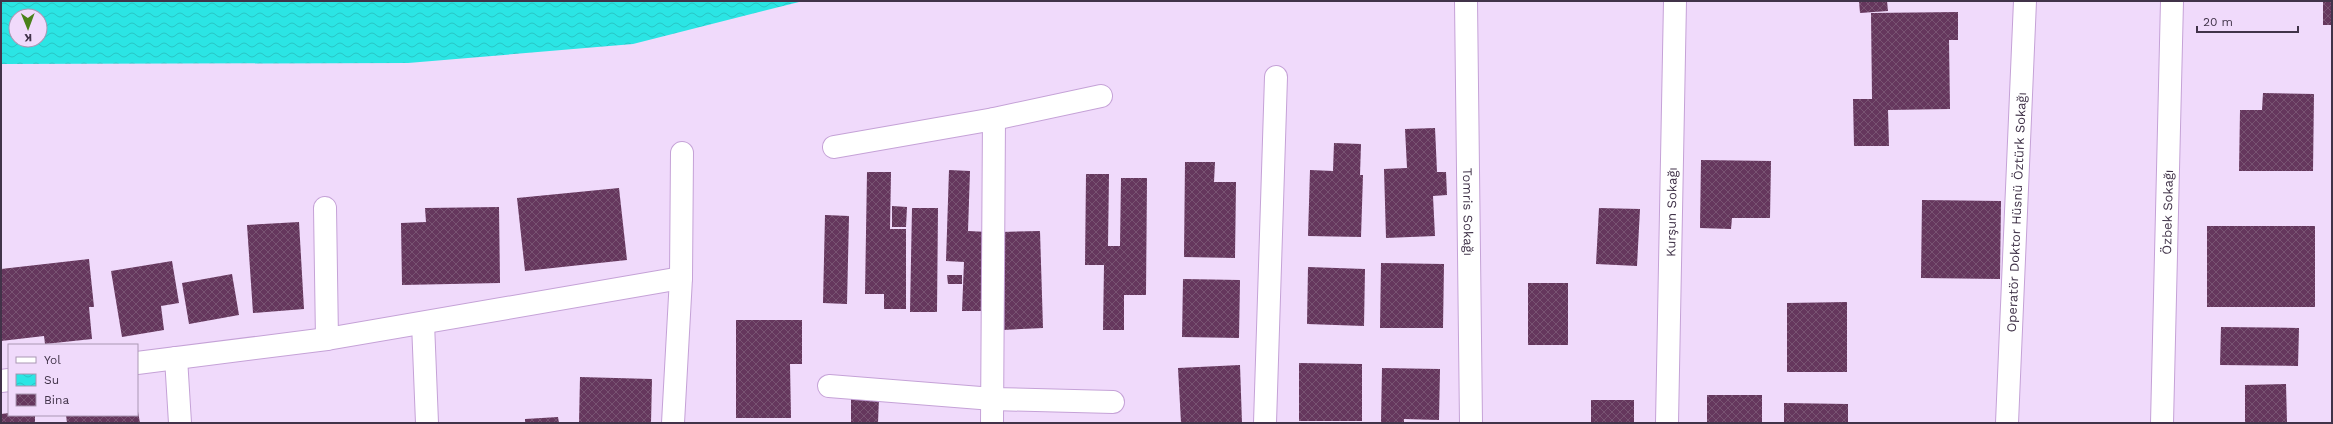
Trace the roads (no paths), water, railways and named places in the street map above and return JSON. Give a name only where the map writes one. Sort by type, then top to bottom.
[{"type":"street","name":"Tomris Sokağı","points":[[1466,1],[1471,423]]},
{"type":"street","name":"Kurşun Sokağı","points":[[1667,423],[1675,1]]},
{"type":"street","name":"Operatör Doktor Hüsnü Öztürk Sokağı","points":[[2007,423],[2025,1]]},
{"type":"street","name":"Özbek Sokağı","points":[[2162,423],[2172,1]]},
{"type":"street","points":[[1265,423],[1276,77]]},
{"type":"street","points":[[834,147],[994,119],[1101,96]]},
{"type":"street","points":[[992,423],[994,119]]},
{"type":"street","points":[[673,423],[681,278],[682,153]]},
{"type":"street","points":[[325,208],[327,339]]},
{"type":"street","points":[[138,363],[327,339],[681,278]]},
{"type":"street","points":[[423,323],[427,423]]},
{"type":"street","points":[[176,358],[180,423]]},
{"type":"street","points":[[829,386],[993,399],[1113,402]]},
{"type":"water","points":[[1,1],[803,1],[633,44],[408,63],[1,64]]}]
